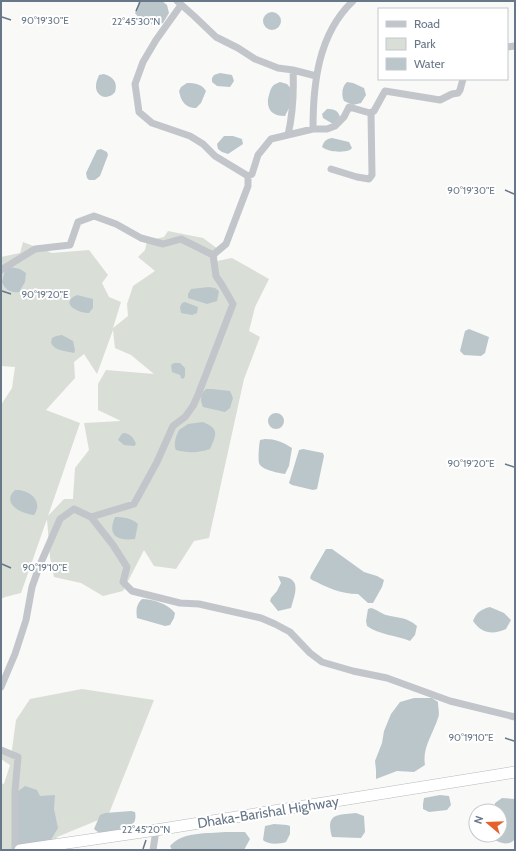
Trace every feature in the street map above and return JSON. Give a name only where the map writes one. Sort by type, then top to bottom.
[{"type":"highway","name":"Dhaka-Barishal Highway","points":[[20,850],[156,830],[515,772]]},
{"type":"street","points":[[313,129],[316,76],[321,53],[328,35],[342,11],[353,1]]},
{"type":"street","points":[[248,176],[215,156],[203,144],[190,136],[152,123],[139,112],[135,84],[143,62],[179,3],[216,37],[238,48],[255,59],[278,68],[316,76]]},
{"type":"street","points":[[288,135],[294,97],[293,70]]},
{"type":"street","points":[[332,169],[362,179],[368,179],[372,175],[371,113],[374,111],[385,91],[440,100],[452,94],[458,93],[462,80]]},
{"type":"street","points":[[248,176],[252,174],[258,155],[271,139],[313,129],[327,129],[335,126],[350,107],[371,113]]},
{"type":"street","points":[[213,255],[226,244],[248,186],[248,176]]},
{"type":"street","points":[[1,270],[35,249],[70,246],[78,222],[94,216],[116,224],[141,238],[163,244],[181,239],[213,255]]},
{"type":"street","points":[[91,517],[134,504],[157,462],[173,426],[185,417],[198,396],[233,304],[216,276],[213,255]]},
{"type":"street","points":[[1,687],[15,654],[26,620],[32,587],[39,567],[60,519],[74,509],[91,517],[113,545],[127,567],[123,582],[132,591],[180,603],[199,604],[261,618],[290,632],[306,649],[322,662],[353,671],[387,678],[450,701],[515,716]]},
{"type":"street","points":[[1,750],[18,757],[15,791],[15,850]]},
{"type":"street","points":[[153,850],[156,830]]},
{"type":"green space","points":[[168,231],[203,238],[218,249],[217,261],[232,258],[269,279],[255,307],[249,331],[260,337],[244,379],[209,538],[194,541],[176,569],[154,566],[144,550],[123,591],[103,596],[81,583],[54,577],[50,557],[47,519],[21,593],[1,599],[1,405],[12,388],[15,367],[1,366],[1,257],[20,253],[23,242],[52,253],[89,250],[108,275],[102,283],[109,297],[121,302],[113,328],[128,316],[127,304],[133,286],[155,271],[138,257],[145,250],[147,241],[164,237]],"holes":[[[113,330],[115,348],[131,355],[154,374],[106,370],[98,384],[98,410],[121,421],[84,423],[89,450],[75,468],[73,499],[64,499],[48,516],[80,423],[46,410],[75,378],[74,362],[84,354],[97,374]]]},
{"type":"green space","points":[[82,689],[154,700],[108,816],[57,837],[52,850],[1,850],[1,783],[4,784],[10,765],[1,759],[1,753],[11,757],[16,720],[30,699]]},
{"type":"water","points":[[139,1],[162,1],[167,5],[169,13],[163,23],[155,25],[144,22],[135,13]]},
{"type":"water","points":[[268,12],[276,12],[281,17],[279,28],[276,30],[268,30],[263,25],[263,17]]},
{"type":"water","points":[[220,73],[232,75],[234,81],[230,87],[217,86],[212,82],[214,75]]},
{"type":"water","points":[[104,74],[112,78],[116,85],[115,92],[106,97],[100,95],[96,89],[96,83],[99,75]]},
{"type":"water","points":[[280,82],[287,84],[292,90],[289,108],[285,116],[274,114],[270,110],[268,103],[271,88]]},
{"type":"water","points":[[347,82],[364,88],[366,95],[361,103],[353,105],[344,101],[342,91]]},
{"type":"water","points":[[187,83],[198,84],[206,91],[201,103],[196,108],[186,105],[181,98],[179,91],[181,87]]},
{"type":"water","points":[[327,109],[335,110],[340,117],[333,124],[323,118],[322,114]]},
{"type":"water","points":[[224,136],[233,136],[242,139],[243,144],[228,154],[222,152],[218,149],[217,144]]},
{"type":"water","points":[[332,138],[349,142],[352,148],[347,151],[339,152],[331,151],[322,147],[328,139]]},
{"type":"water","points":[[101,149],[107,152],[108,155],[100,176],[95,180],[89,180],[86,173],[97,150]]},
{"type":"water","points":[[10,267],[20,269],[26,273],[25,282],[19,292],[9,290],[2,282],[5,270]]},
{"type":"water","points":[[209,287],[215,288],[219,291],[217,301],[207,304],[188,298],[188,294],[191,289]]},
{"type":"water","points":[[77,295],[93,299],[93,308],[89,313],[84,313],[75,309],[70,304],[72,298]]},
{"type":"water","points":[[185,302],[198,307],[197,313],[192,315],[181,313],[180,307],[182,303]]},
{"type":"water","points":[[469,329],[489,337],[485,353],[481,356],[464,355],[460,351],[465,331]]},
{"type":"water","points":[[62,335],[73,341],[75,350],[74,353],[55,348],[51,343],[52,338]]},
{"type":"water","points":[[174,363],[180,363],[185,368],[185,376],[183,379],[180,375],[172,372],[171,365]]},
{"type":"water","points":[[206,389],[230,391],[233,398],[230,408],[225,412],[203,407],[201,397]]},
{"type":"water","points":[[273,413],[279,413],[284,418],[282,427],[279,429],[273,429],[268,424],[268,418]]},
{"type":"water","points":[[203,422],[212,427],[215,433],[210,449],[193,452],[176,450],[175,443],[179,430],[188,424]]},
{"type":"water","points":[[123,433],[130,435],[133,438],[136,444],[134,446],[124,445],[118,440]]},
{"type":"water","points":[[265,439],[279,441],[292,448],[289,466],[285,474],[263,468],[260,465],[260,440]]},
{"type":"water","points":[[303,449],[323,453],[324,456],[317,489],[313,490],[289,483],[299,450]]},
{"type":"water","points":[[15,490],[20,490],[34,497],[37,510],[34,515],[14,507],[10,499]]},
{"type":"water","points":[[115,517],[127,518],[138,524],[135,539],[123,539],[115,536],[112,529]]},
{"type":"water","points":[[326,549],[332,549],[364,572],[384,580],[382,587],[373,603],[368,603],[358,594],[334,590],[310,578]]},
{"type":"water","points":[[278,576],[291,579],[294,582],[295,591],[291,608],[278,611],[270,601],[281,583]]},
{"type":"water","points":[[142,599],[160,603],[172,610],[175,613],[170,625],[165,626],[137,618],[137,608]]},
{"type":"water","points":[[490,607],[504,613],[511,620],[506,629],[492,633],[480,629],[473,621],[479,612]]},
{"type":"water","points":[[371,608],[386,615],[410,621],[417,626],[415,635],[410,641],[382,633],[367,626],[366,621],[368,609]]},
{"type":"water","points":[[414,698],[432,698],[438,702],[439,716],[426,747],[424,759],[425,765],[414,772],[397,771],[376,779],[375,761],[391,714],[400,702]]},
{"type":"water","points":[[25,786],[37,790],[40,796],[55,795],[54,809],[58,828],[48,845],[18,850],[17,792]]},
{"type":"water","points":[[440,795],[449,796],[451,805],[447,810],[429,812],[423,809],[424,798]]},
{"type":"water","points":[[502,798],[515,799],[515,839],[512,842],[506,844],[502,843],[508,843],[508,803],[495,803]]},
{"type":"water","points":[[135,812],[135,819],[127,830],[121,833],[99,833],[94,829],[100,815],[105,813]]},
{"type":"water","points":[[356,813],[364,816],[365,832],[361,838],[332,837],[330,823],[332,819],[339,815]]},
{"type":"water","points":[[274,824],[290,826],[290,834],[286,842],[277,844],[265,842],[263,840],[265,826]]},
{"type":"water","points":[[245,832],[250,839],[244,850],[172,850],[170,846],[175,841],[188,836],[203,833]]}]
